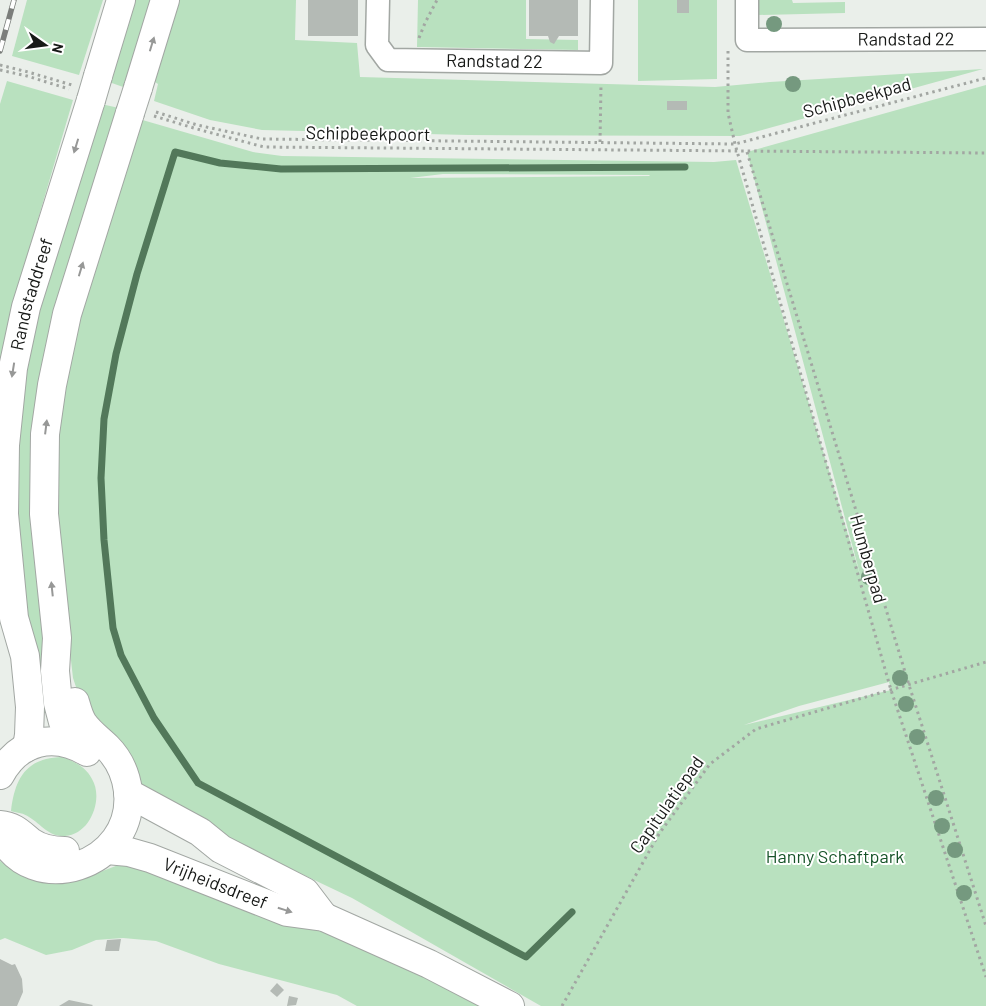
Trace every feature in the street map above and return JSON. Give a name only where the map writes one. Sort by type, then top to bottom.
[{"type":"main road","name":"Randstaddreef","points":[[27,747],[30,707],[25,656],[14,618],[4,514],[5,445],[13,368],[26,307],[84,88],[121,0]]},
{"type":"main road","points":[[123,800],[100,834],[79,848],[67,851],[54,851],[42,848],[15,829],[1,836],[12,852],[27,861],[43,868],[54,870],[66,869],[82,865],[98,857],[117,838],[124,825],[123,800],[110,786],[106,773],[99,762],[89,753],[84,739],[63,722],[58,703],[55,671],[57,638],[44,514],[45,434],[52,385],[67,314],[142,106],[165,0]]},
{"type":"main road","points":[[0,748],[10,733],[16,715],[17,703],[12,656],[14,618]]},
{"type":"main road","points":[[0,775],[10,759],[27,747],[37,743],[52,741],[68,743],[84,739]]},
{"type":"main road","name":"Vrijheidsdreef","points":[[123,800],[193,843],[221,848],[305,892],[324,917]]},
{"type":"main road","name":"Vrijheidsdreef","points":[[107,850],[129,852],[150,858],[287,912],[324,917],[429,964],[510,1006]]},
{"type":"street","name":"Randstad 22","points":[[378,0],[377,45],[388,60],[601,64]]},
{"type":"street","points":[[601,64],[602,0]]},
{"type":"street","name":"Randstad 22","points":[[747,0],[747,40],[986,39]]},
{"type":"path","points":[[418,61],[419,38],[437,0]]},
{"type":"path","name":"Humberpad","points":[[728,47],[728,113],[736,144],[891,690],[986,977]]},
{"type":"path","points":[[600,142],[601,64]]},
{"type":"path","points":[[0,65],[84,88]]},
{"type":"path","points":[[0,70],[84,88]]},
{"type":"path","name":"Schipbeekpad","points":[[142,106],[197,125],[262,139],[736,144],[986,78]]},
{"type":"path","name":"Schipbeekpoort","points":[[142,106],[197,129],[264,147],[986,153]]},
{"type":"path","points":[[747,152],[909,685],[986,926]]},
{"type":"path","name":"Capitulatiepad","points":[[562,1006],[659,834],[710,764],[756,729],[986,662]]},
{"type":"green space","points":[[27,0],[103,0],[79,75],[12,56]]},
{"type":"green space","points":[[134,0],[154,0],[126,88],[109,82]]},
{"type":"green space","points":[[177,0],[296,0],[295,40],[357,43],[360,77],[715,87],[983,69],[740,136],[468,135],[262,130],[210,120],[154,101],[158,84],[152,80]]},
{"type":"green space","points":[[418,0],[526,0],[526,39],[578,40],[578,50],[417,47]]},
{"type":"green space","points":[[638,0],[717,0],[717,79],[638,81]]},
{"type":"green space","points":[[758,0],[792,0],[793,3],[845,2],[845,13],[758,15]]},
{"type":"green space","points":[[7,81],[73,100],[14,301],[0,370],[0,104]]},
{"type":"green space","name":"Hanny Schaftpark","points":[[986,85],[986,1006],[541,1006],[352,898],[168,810],[146,797],[77,690],[73,678],[54,512],[55,434],[63,372],[139,119],[253,152],[282,156],[714,162],[736,160],[861,578],[747,152]],"holes":[[[443,174],[649,175],[650,176],[410,178]],[[889,682],[891,690],[744,725],[799,706]]]},
{"type":"green space","points":[[101,104],[119,108],[48,353],[52,712],[36,714],[18,544],[15,474],[21,404],[35,321]]},
{"type":"green space","points":[[62,757],[86,771],[92,779],[96,796],[95,806],[88,823],[74,834],[59,836],[50,833],[27,816],[11,811],[19,780],[24,772],[39,761]]},
{"type":"green space","points":[[0,861],[31,879],[60,883],[84,878],[121,864],[158,869],[355,943],[486,1006],[357,1006],[337,995],[219,964],[156,941],[123,938],[96,940],[72,950],[46,955],[5,938],[0,940]]},
{"type":"building","points":[[308,0],[358,0],[358,36],[308,36]]},
{"type":"building","points":[[529,0],[578,0],[578,36],[559,36],[554,44],[550,42],[548,36],[529,36]]},
{"type":"building","points":[[677,0],[689,0],[689,13],[677,13]]},
{"type":"building","points":[[667,101],[687,101],[687,110],[667,110]]},
{"type":"building","points":[[121,939],[119,951],[105,951],[107,940]]},
{"type":"building","points":[[0,959],[12,965],[15,964],[22,979],[23,992],[17,1006],[0,1006]]},
{"type":"building","points":[[277,983],[284,990],[277,997],[270,991]]},
{"type":"building","points":[[289,996],[298,998],[296,1005],[287,1006]]},
{"type":"building","points":[[69,1000],[93,1005],[59,1006]]},
{"type":"waterway","points":[[572,912],[526,957],[198,783],[154,718],[121,655],[113,628],[104,540],[101,478],[104,419],[116,354],[137,274],[175,152],[220,163],[281,169],[685,167]]},
{"type":"railway","points":[[0,51],[14,0]]}]
